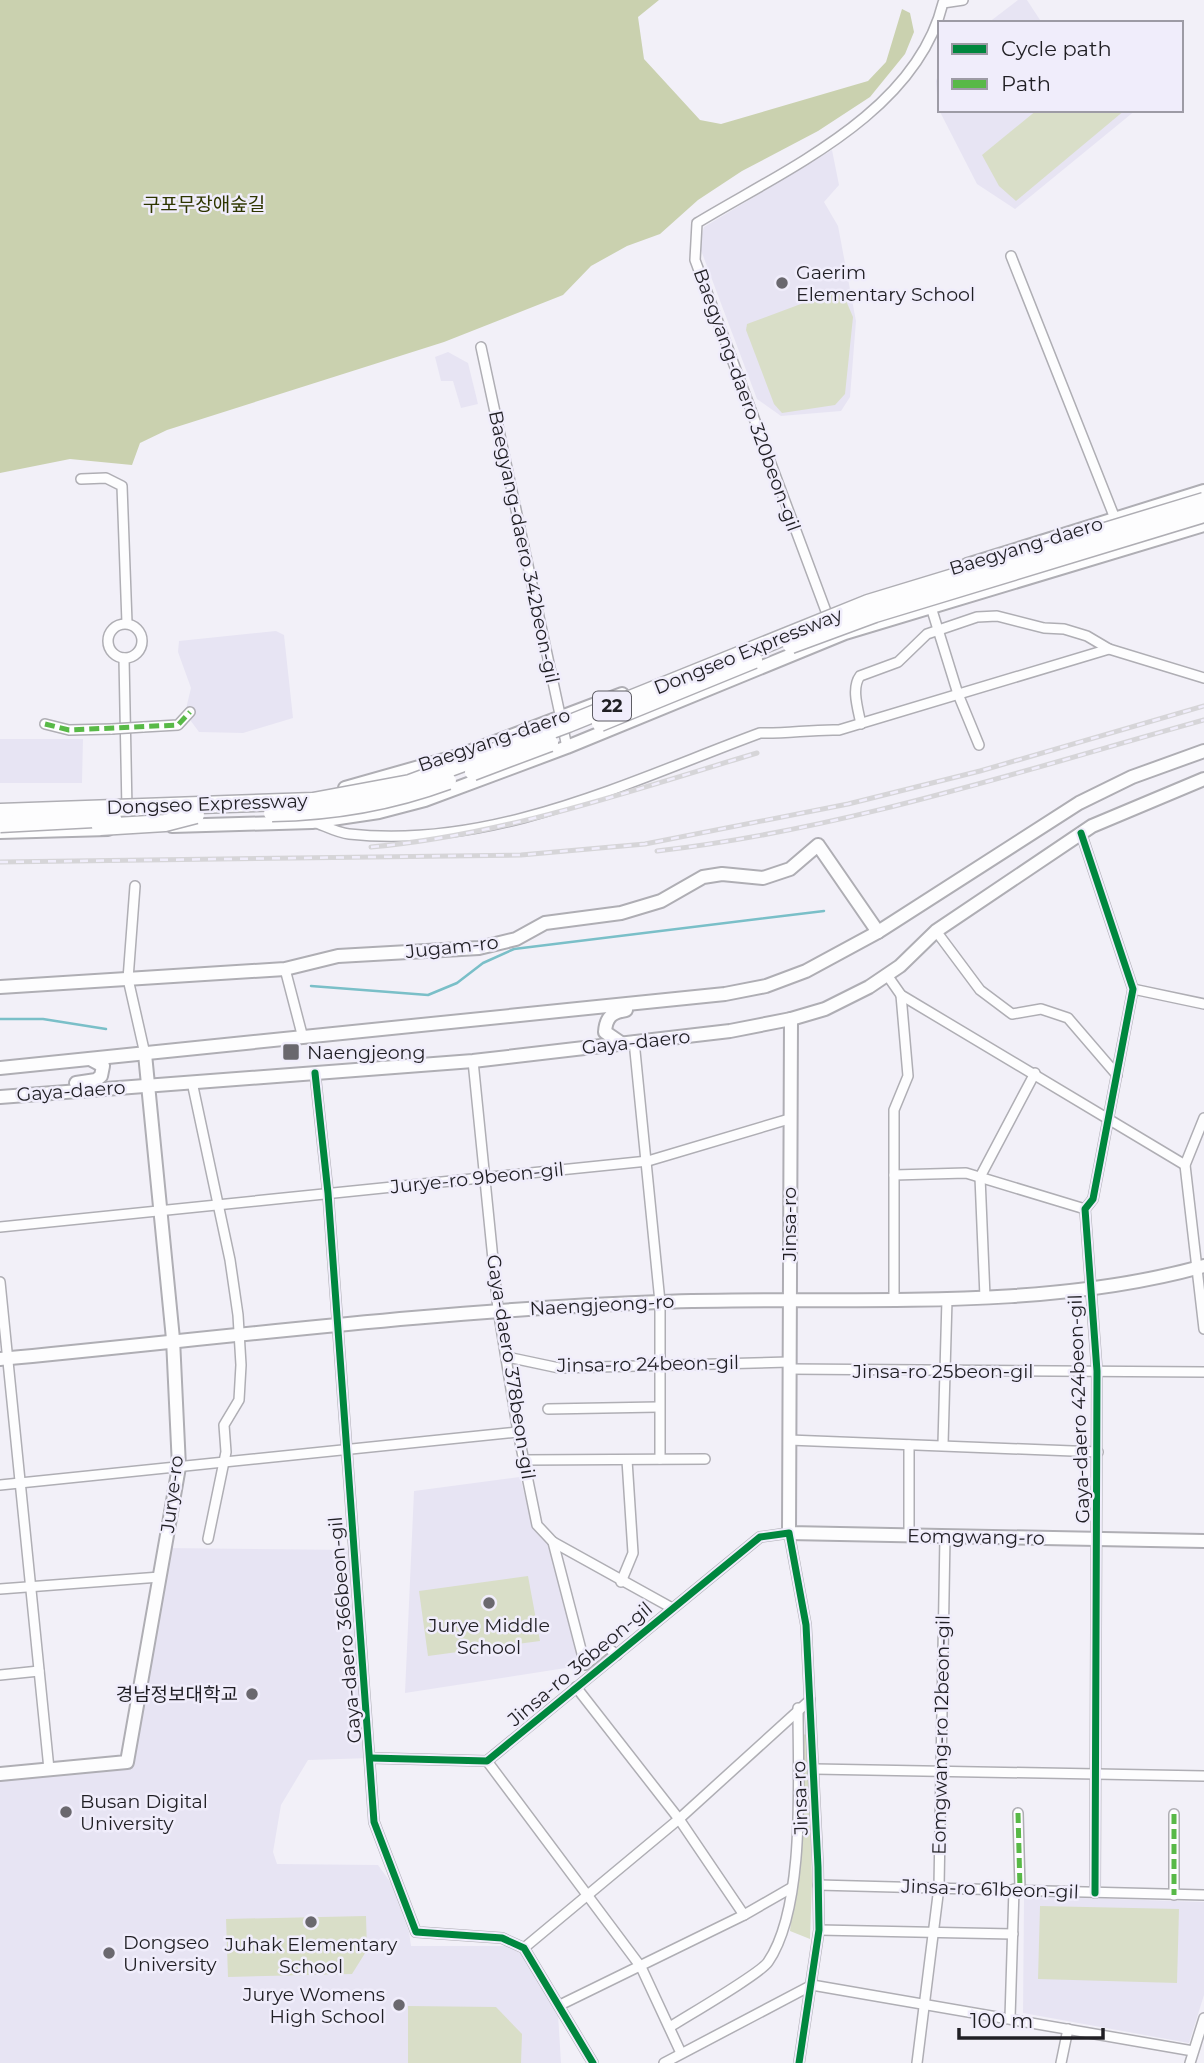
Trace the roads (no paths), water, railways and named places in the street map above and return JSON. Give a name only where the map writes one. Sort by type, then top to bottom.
[{"type":"highway","name":"Dongseo Expressway","points":[[0,812],[313,801],[410,783],[568,724],[869,603],[1204,501]]},
{"type":"highway","name":"Dongseo Expressway","points":[[0,824],[313,812],[415,793],[875,614],[1204,514]]},
{"type":"highway","points":[[0,804],[22,801],[68,809]]},
{"type":"highway","points":[[0,834],[165,823],[196,816]]},
{"type":"main road","name":"Baegyang-daero","points":[[0,804],[282,799],[334,791],[458,756],[826,612],[1204,491]]},
{"type":"main road","name":"Baegyang-daero","points":[[0,834],[312,822],[379,812],[425,800],[567,747],[835,637],[1204,525]]},
{"type":"main road","name":"Gaya-daero","points":[[0,1068],[681,998],[766,986],[806,971],[878,932],[1079,803],[1132,777],[1204,751]]},
{"type":"main road","name":"Gaya-daero","points":[[0,1097],[473,1061],[730,1031],[792,1019],[825,1009],[887,975],[936,931],[1081,833],[1141,803],[1204,779]]},
{"type":"main road","name":"Jugam-ro","points":[[0,987],[285,969],[338,956],[479,948],[516,939],[545,923],[621,913],[661,901],[703,877],[722,874],[763,878],[790,869],[818,845],[878,932]]},
{"type":"main road","points":[[627,1042],[605,1032],[609,1016],[622,1011],[666,1005],[681,998]]},
{"type":"main road","name":"Jinsa-ro","points":[[789,1533],[789,1119],[792,1019]]},
{"type":"main road","name":"Jurye-ro","points":[[0,1774],[127,1762],[179,1467],[173,1339],[145,1054]]},
{"type":"main road","points":[[50,1092],[65,1084],[96,1080],[101,1076],[103,1066],[90,1059]]},
{"type":"main road","name":"Naengjeong-ro","points":[[4,1359],[173,1339],[498,1309],[789,1298],[985,1297],[1092,1287],[1201,1267]]},
{"type":"main road","name":"Eomgwang-ro","points":[[789,1533],[1204,1541]]},
{"type":"street","name":"Baegyang-daero 320beon-gil","points":[[939,21],[943,4],[963,0]]},
{"type":"street","name":"Baegyang-daero 320beon-gil","points":[[835,637],[695,260],[697,223],[829,143],[889,98],[917,66],[938,25]]},
{"type":"street","points":[[1011,256],[1127,549]]},
{"type":"street","name":"Baegyang-daero 342beon-gil","points":[[481,347],[567,747]]},
{"type":"street","points":[[81,479],[106,478],[122,486],[127,623]]},
{"type":"street","points":[[932,607],[958,694],[979,745]]},
{"type":"street","points":[[862,724],[856,680],[860,676],[898,662],[927,634],[977,617],[997,616],[1044,628],[1064,629],[1087,636],[1109,649],[1204,678]]},
{"type":"street","points":[[127,623],[139,631],[142,641],[139,651],[124,658],[111,651],[107,642],[115,626],[127,623]]},
{"type":"street","points":[[312,822],[347,834],[416,835],[495,827],[596,794],[760,733],[783,734],[802,729],[839,730],[1109,649]]},
{"type":"street","points":[[124,658],[128,828]]},
{"type":"street","points":[[46,724],[69,730],[178,725],[190,712]]},
{"type":"street","name":"Gaya-daero 424beon-gil","points":[[1081,833],[1133,989],[1093,1199],[1084,1209],[1097,1371],[1095,1892]]},
{"type":"street","points":[[135,886],[135,922],[128,979],[145,1054]]},
{"type":"street","points":[[936,931],[980,990],[1012,1014],[1041,1009],[1068,1018],[1117,1075]]},
{"type":"street","points":[[285,969],[303,1038]]},
{"type":"street","points":[[887,975],[901,995],[1185,1165]]},
{"type":"street","points":[[1133,989],[1204,1004]]},
{"type":"street","points":[[894,1297],[894,1110],[908,1076],[901,995]]},
{"type":"street","points":[[627,1042],[648,1161],[660,1302],[660,1459]]},
{"type":"street","name":"Gaya-daero 378beon-gil","points":[[473,1061],[498,1309],[518,1432],[537,1525],[553,1542],[672,1608]]},
{"type":"street","name":"Gaya-daero 366beon-gil","points":[[315,1073],[328,1193],[374,1822],[416,1932],[502,1938],[524,1948]]},
{"type":"street","points":[[985,1297],[981,1177],[1035,1073]]},
{"type":"street","points":[[192,1082],[219,1203],[240,1333],[239,1399],[224,1425],[226,1452],[208,1539]]},
{"type":"street","points":[[1204,1118],[1185,1165],[1201,1267],[1204,1329]]},
{"type":"street","name":"Jurye-ro 9beon-gil","points":[[0,1227],[648,1161],[789,1119]]},
{"type":"street","points":[[894,1175],[966,1173],[1033,1196],[1084,1209]]},
{"type":"street","points":[[0,1282],[4,1359],[20,1483],[49,1769]]},
{"type":"street","points":[[943,1444],[947,1299]]},
{"type":"street","name":"Jinsa-ro 24beon-gil","points":[[507,1357],[559,1368],[660,1365],[789,1366]]},
{"type":"street","name":"Jinsa-ro 25beon-gil","points":[[789,1366],[945,1371],[1097,1371]]},
{"type":"street","name":"Gaya-daero 424beon-gil","points":[[1097,1371],[1204,1372]]},
{"type":"street","points":[[548,1409],[658,1407]]},
{"type":"street","points":[[0,1485],[518,1432]]},
{"type":"street","name":"Gaya-daero 424beon-gil","points":[[789,1440],[1098,1452]]},
{"type":"street","points":[[909,1445],[909,1535]]},
{"type":"street","points":[[524,1460],[705,1459]]},
{"type":"street","points":[[621,1581],[633,1553],[627,1460]]},
{"type":"street","name":"Jinsa-ro 36beon-gil","points":[[487,1761],[760,1537],[789,1533]]},
{"type":"street","name":"Jinsa-ro","points":[[789,1533],[806,1625],[816,1769],[819,1930],[799,2063]]},
{"type":"street","name":"Eomgwang-ro 12beon-gil","points":[[917,2063],[939,1887],[945,1536]]},
{"type":"street","name":"Gaya-daero 378beon-gil","points":[[553,1542],[585,1664],[607,1647],[617,1654]]},
{"type":"street","points":[[0,1589],[160,1577]]},
{"type":"street","points":[[0,1675],[39,1671]]},
{"type":"street","points":[[576,1687],[679,1819],[744,1914]]},
{"type":"street","points":[[593,2063],[524,1948],[679,1819],[798,1708],[810,1700]]},
{"type":"street","points":[[670,2027],[767,1964],[788,1914],[798,1804],[798,1708]]},
{"type":"street","points":[[371,1758],[487,1761],[641,1967],[681,2053]]},
{"type":"street","points":[[816,1769],[1204,1776]]},
{"type":"street","points":[[1010,2018],[1018,1813]]},
{"type":"street","points":[[1174,1814],[1174,1895]]},
{"type":"street","name":"Jinsa-ro 61beon-gil","points":[[818,1885],[1204,1895]]},
{"type":"street","points":[[560,2005],[641,1967],[791,1888]]},
{"type":"street","points":[[819,1930],[1013,1934]]},
{"type":"street","points":[[664,2063],[812,1985],[1193,2051]]},
{"type":"street","points":[[1190,2063],[1204,2018]]},
{"type":"street","points":[[1060,2063],[1068,2029]]},
{"type":"waterway","points":[[311,986],[428,995],[457,983],[483,963],[514,949],[824,911]]},
{"type":"waterway","points":[[0,1019],[43,1019],[106,1029]]},
{"type":"railway","points":[[0,862],[521,855],[645,844],[848,804],[980,771],[1204,706]]},
{"type":"railway","points":[[657,851],[795,829],[864,814],[1204,720]]},
{"type":"railway","points":[[371,847],[470,833],[518,822],[757,753]]},
{"type":"place","name":"Gaerim Elementary School","points":[[782,283]]},
{"type":"place","name":"Naengjeong","points":[[291,1052]]},
{"type":"place","name":"Jurye Middle School","points":[[489,1603]]},
{"type":"place","name":"경남정보대학교","points":[[252,1694]]},
{"type":"place","name":"Busan Digital University","points":[[66,1812]]},
{"type":"place","name":"Juhak Elementary School","points":[[311,1922]]},
{"type":"place","name":"Dongseo University","points":[[109,1953]]},
{"type":"place","name":"Jurye Womens High School","points":[[399,2005]]},
{"type":"park label","name":"구포무장애숲길","points":[[204,204]]}]
